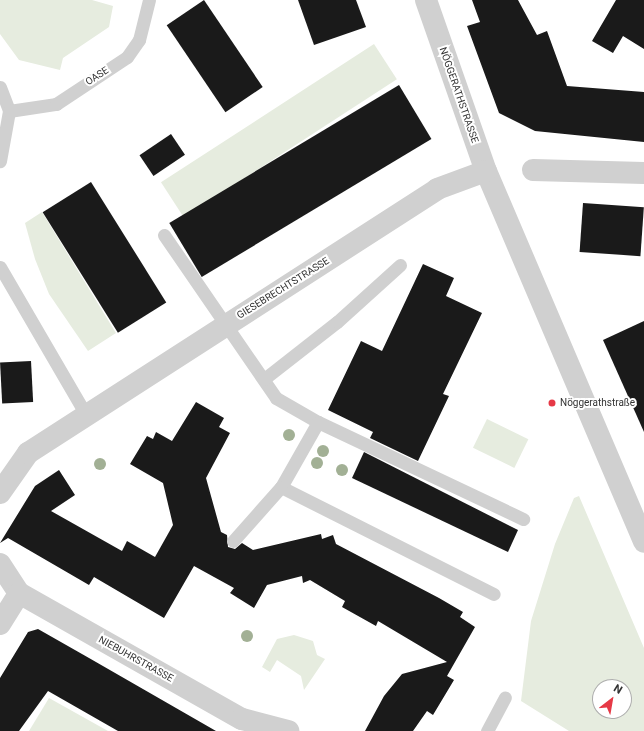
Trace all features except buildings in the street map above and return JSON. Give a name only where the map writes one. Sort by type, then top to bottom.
[{"type":"street","name":"NÖGGERATHSTRASSE","points":[[426,0],[486,171],[644,542]]},
{"type":"street","points":[[534,170],[644,172]]},
{"type":"street","name":"GIESEBRECHTSTRASSE","points":[[0,493],[28,453],[437,188],[486,171]]},
{"type":"street","name":"NIEBUHRSTRASSE","points":[[0,564],[19,593],[242,719],[288,731]]},
{"type":"street","points":[[0,624],[19,593]]},
{"type":"lane","name":"OASE","points":[[9,111],[56,104],[127,57],[139,40],[149,0]]},
{"type":"lane","points":[[0,86],[9,111],[0,160]]},
{"type":"lane","points":[[164,235],[276,398],[318,422],[523,519]]},
{"type":"lane","points":[[264,379],[337,322],[400,265]]},
{"type":"lane","points":[[0,267],[86,415]]},
{"type":"lane","points":[[233,541],[281,487],[318,422]]},
{"type":"lane","points":[[281,487],[494,594]]},
{"type":"lane","points":[[487,731],[505,697]]},
{"type":"shaded area","points":[[0,0],[92,0],[113,6],[109,27],[63,58],[60,70],[19,60],[0,34]]},
{"type":"shaded area","points":[[374,44],[397,79],[184,218],[161,182]]},
{"type":"shaded area","points":[[42,212],[116,333],[88,351],[49,294],[35,259],[25,223]]},
{"type":"shaded area","points":[[487,419],[528,439],[514,468],[473,448]]},
{"type":"shaded area","points":[[579,496],[644,648],[644,731],[569,731],[521,701],[531,621],[555,544],[574,498]]},
{"type":"shaded area","points":[[294,635],[313,641],[317,655],[325,659],[304,690],[301,676],[277,660],[270,672],[262,667],[277,639]]},
{"type":"shaded area","points":[[49,698],[108,731],[29,731]]},
{"type":"place","name":"Nöggerathstraße","points":[[552,403]]}]
